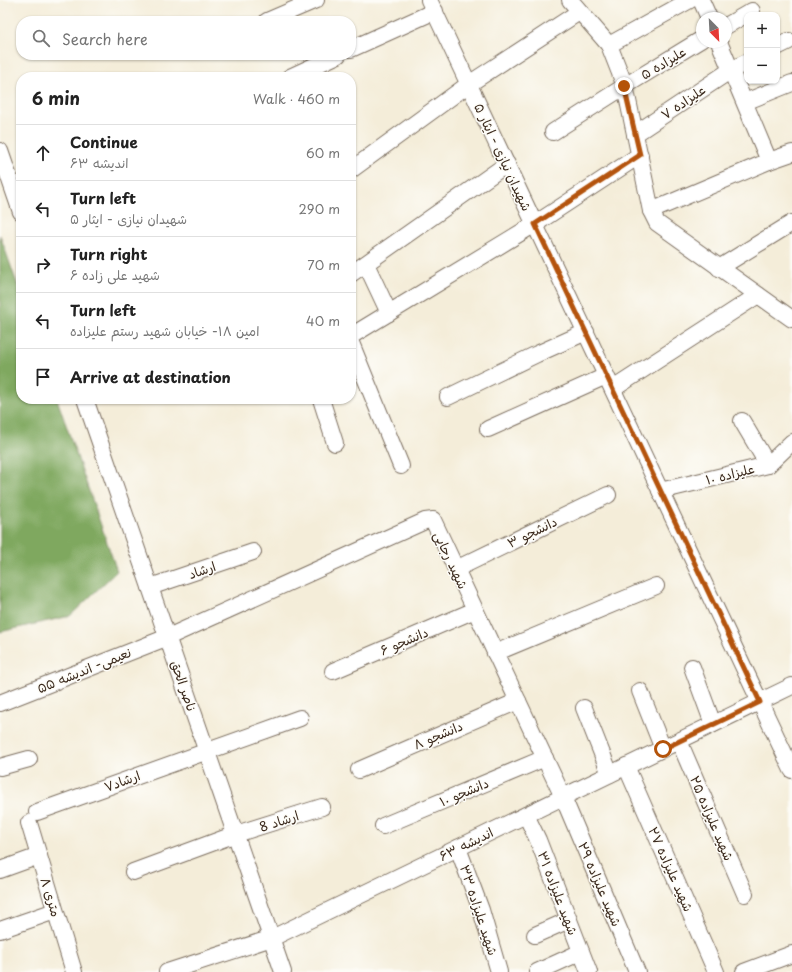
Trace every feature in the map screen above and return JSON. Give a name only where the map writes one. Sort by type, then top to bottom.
[{"type":"street","points":[[279,16],[316,0]]},
{"type":"street","points":[[609,45],[690,0]]},
{"type":"street","points":[[701,0],[706,12]]},
{"type":"street","points":[[356,46],[432,5]]},
{"type":"street","name":"شهیدان نیازی - ایثار ۵","points":[[432,5],[792,770]]},
{"type":"street","points":[[356,166],[574,6],[609,45],[624,86],[651,211],[657,223],[792,319]]},
{"type":"street","points":[[732,23],[752,11]]},
{"type":"street","name":"علیزاده ۵","points":[[553,132],[624,86],[696,43]]},
{"type":"street","points":[[722,48],[769,161]]},
{"type":"street","points":[[301,72],[327,60]]},
{"type":"street","name":"علیزاده ۷","points":[[635,134],[731,70],[744,64]]},
{"type":"street","points":[[745,102],[792,83]]},
{"type":"street","points":[[0,151],[16,197]]},
{"type":"street","points":[[651,211],[792,152]]},
{"type":"street","points":[[356,333],[535,224],[640,155]]},
{"type":"street","points":[[356,271],[507,164]]},
{"type":"street","points":[[719,268],[792,223]]},
{"type":"street","points":[[366,264],[389,313]]},
{"type":"street","points":[[488,429],[609,382],[758,295]]},
{"type":"street","points":[[448,397],[586,332]]},
{"type":"street","points":[[356,355],[401,466]]},
{"type":"street","name":"ناصر الحق","points":[[88,404],[283,972]]},
{"type":"street","points":[[323,404],[336,443]]},
{"type":"street","points":[[742,421],[768,465]]},
{"type":"street","name":"علیزاده ۱۰","points":[[660,491],[768,465],[792,442]]},
{"type":"street","name":"دانشجو ۳","points":[[456,569],[608,495]]},
{"type":"street","name":"شهید رجایی","points":[[168,637],[425,521],[433,520],[563,797]]},
{"type":"street","name":"ارشاد","points":[[150,587],[253,552]]},
{"type":"street","points":[[495,653],[656,586]]},
{"type":"street","name":"دانشجو ۶","points":[[333,671],[475,610]]},
{"type":"street","name":"نعیمی- اندیشه ۵۵","points":[[0,703],[168,637]]},
{"type":"street","points":[[692,667],[713,724]]},
{"type":"street","name":"اندیشه ۶۳","points":[[168,972],[272,938],[792,686]]},
{"type":"street","points":[[640,691],[663,749]]},
{"type":"street","name":"دانشجو ۸","points":[[358,770],[518,701]]},
{"type":"street","points":[[584,708],[610,774]]},
{"type":"street","name":"ارشاد۷","points":[[33,817],[207,751],[300,718]]},
{"type":"street","name":"شهید علیزاده ۲۵","points":[[679,741],[745,894]]},
{"type":"street","name":"دانشجو ۱۰","points":[[383,826],[545,758]]},
{"type":"street","points":[[0,767],[29,759]]},
{"type":"street","name":"شهید علیزاده ۲۷","points":[[626,766],[716,972]]},
{"type":"street","name":"شهید علیزاده ۲۹","points":[[563,797],[637,972]]},
{"type":"street","name":"ارشاد 8","points":[[133,872],[236,834],[322,807]]},
{"type":"street","name":"شهید علیزاده ۳۱","points":[[526,815],[538,840],[589,972]]},
{"type":"street","name":"۸ متری","points":[[33,817],[39,856],[74,972]]},
{"type":"street","name":"شهید علیزاده ۳۳","points":[[458,848],[481,910],[499,972]]},
{"type":"street","points":[[0,870],[39,856]]},
{"type":"street","points":[[0,930],[56,911]]},
{"type":"street","points":[[535,935],[569,920]]},
{"type":"street","points":[[537,972],[581,952]]},
{"type":"street","points":[[744,972],[792,954]]},
{"type":"green space","points":[[0,235],[16,281],[16,404],[59,404],[117,571],[70,616],[0,632]]},
{"type":"route","points":[[624,86],[640,155],[535,224],[760,702],[663,749]]}]
